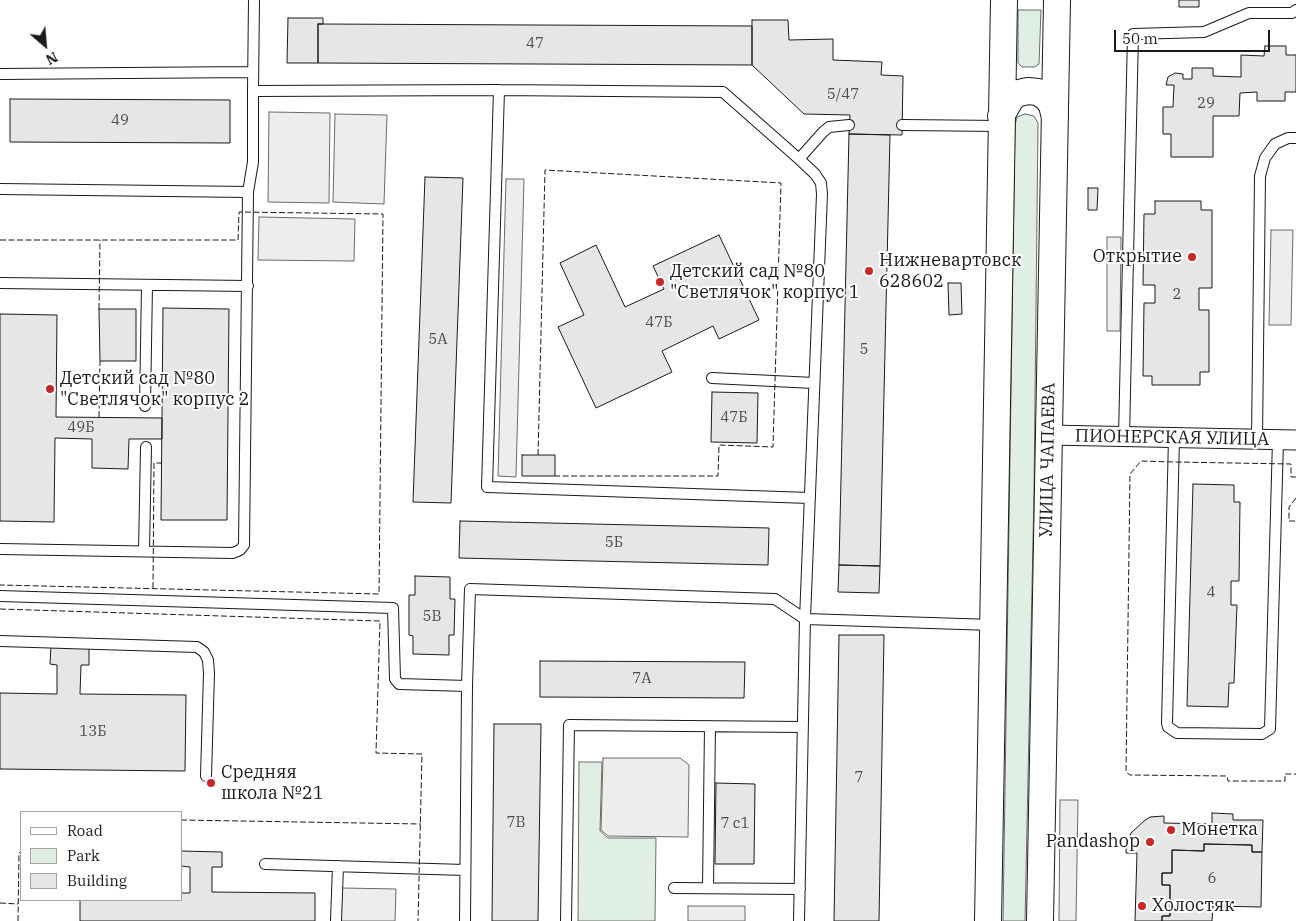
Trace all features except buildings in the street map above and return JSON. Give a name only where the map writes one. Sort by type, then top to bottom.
[{"type":"main road","points":[[988,921],[1004,0]]},
{"type":"main road","name":"УЛИЦА ЧАПАЕВА","points":[[1040,921],[1057,0]]},
{"type":"main road","points":[[1001,121],[1012,97],[1028,91],[1038,92],[1047,98],[1052,104],[1055,118]]},
{"type":"street","name":"ПИОНЕРСКАЯ УЛИЦА","points":[[1048,435],[1287,440]]},
{"type":"lane","points":[[0,549],[233,552],[240,550],[244,545],[248,192],[253,162],[254,0]]},
{"type":"lane","points":[[1124,437],[1133,34],[1204,32],[1249,13],[1292,13],[1296,10]]},
{"type":"lane","points":[[0,74],[253,72]]},
{"type":"lane","points":[[253,91],[499,90],[723,92],[800,159],[821,183],[805,619],[799,921]]},
{"type":"lane","points":[[499,90],[487,487],[810,498]]},
{"type":"lane","points":[[902,125],[1001,121]]},
{"type":"lane","points":[[800,159],[829,127],[849,125]]},
{"type":"lane","points":[[1257,440],[1260,176],[1265,158],[1275,144],[1288,138],[1296,138]]},
{"type":"lane","points":[[0,189],[248,192]]},
{"type":"lane","points":[[0,283],[248,286]]},
{"type":"lane","points":[[145,406],[147,285]]},
{"type":"lane","points":[[712,378],[814,383]]},
{"type":"lane","points":[[1174,438],[1167,723],[1168,727],[1177,733],[1262,734],[1270,729],[1287,440]]},
{"type":"lane","points":[[144,551],[146,447]]},
{"type":"lane","points":[[465,921],[467,686],[470,590],[775,599],[805,619],[993,625]]},
{"type":"lane","points":[[0,596],[393,608],[394,679],[399,684],[467,686]]},
{"type":"lane","points":[[0,641],[197,647],[204,652],[208,660],[209,672],[206,776]]},
{"type":"lane","points":[[566,921],[569,725],[803,727]]},
{"type":"lane","points":[[708,888],[710,726]]},
{"type":"lane","points":[[265,864],[465,870]]},
{"type":"lane","points":[[336,921],[338,866]]},
{"type":"lane","points":[[674,888],[800,889]]},
{"type":"green space","points":[[1018,10],[1041,10],[1039,64],[1035,67],[1022,67],[1018,63]]},
{"type":"green space","points":[[1025,114],[1034,116],[1038,123],[1034,492],[1025,921],[1003,921],[1015,125],[1017,117]]},
{"type":"green space","points":[[579,762],[602,762],[600,831],[608,838],[656,838],[655,921],[578,921]]},
{"type":"shaded area","points":[[269,112],[330,113],[329,203],[268,202]]},
{"type":"shaded area","points":[[335,114],[387,115],[384,204],[333,202]]},
{"type":"shaded area","points":[[506,179],[524,179],[516,477],[498,476]]},
{"type":"shaded area","points":[[259,217],[355,219],[354,261],[258,260]]},
{"type":"shaded area","points":[[1271,230],[1293,230],[1291,325],[1269,325]]},
{"type":"shaded area","points":[[1107,237],[1121,237],[1120,331],[1107,331]]},
{"type":"shaded area","points":[[603,758],[680,758],[689,765],[688,837],[608,836],[601,830]]},
{"type":"shaded area","points":[[1060,800],[1078,800],[1076,921],[1059,921]]},
{"type":"shaded area","points":[[342,888],[396,889],[395,921],[341,921]]},
{"type":"shaded area","points":[[688,906],[745,906],[745,921],[688,921]]},
{"type":"fence","points":[[538,455],[545,170],[781,183],[773,447],[719,445],[718,476],[555,476]]},
{"type":"fence","points":[[0,240],[238,240],[239,212],[383,214],[379,594],[0,585]]},
{"type":"fence","points":[[99,309],[100,240]]},
{"type":"fence","points":[[99,417],[100,361]]},
{"type":"fence","points":[[1296,477],[1291,477],[1291,464],[1141,461],[1130,474],[1126,772],[1130,775],[1227,776],[1228,781],[1285,781],[1285,774],[1296,774]]},
{"type":"fence","points":[[153,588],[154,463],[162,463]]},
{"type":"fence","points":[[1296,498],[1289,507],[1289,521],[1296,521]]},
{"type":"fence","points":[[0,609],[380,621],[376,753],[422,754],[418,921]]},
{"type":"fence","points":[[182,820],[421,824]]},
{"type":"fence","points":[[18,921],[20,852]]},
{"type":"fence","points":[[0,903],[18,904]]},
{"type":"place","name":"Открытие","points":[[1192,257]]},
{"type":"place","name":"Нижневартовск 628602","points":[[869,271]]},
{"type":"place","name":"Детский сад №80 \"Светлячок\" корпус 1","points":[[660,282]]},
{"type":"place","name":"Детский сад №80 \"Светлячок\" корпус 2","points":[[50,389]]},
{"type":"place","name":"Средняя школа №21","points":[[211,783]]},
{"type":"place","name":"Монетка","points":[[1171,830]]},
{"type":"place","name":"Pandashop","points":[[1150,842]]},
{"type":"place","name":"Холостяк","points":[[1142,906]]}]
